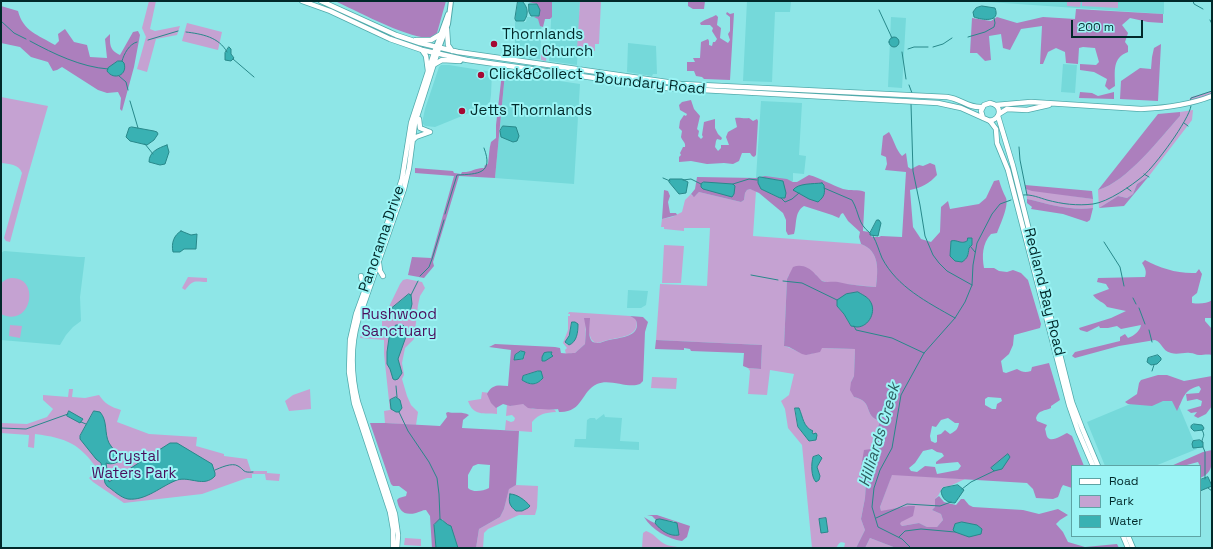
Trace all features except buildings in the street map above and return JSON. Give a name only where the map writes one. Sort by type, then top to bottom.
[{"type":"main road","name":"Boundary Road","points":[[302,1],[319,7],[390,39],[422,50],[485,63],[666,88],[938,103],[961,108],[983,118]]},
{"type":"main road","name":"Boundary Road","points":[[321,1],[396,35],[452,51],[666,82],[947,97],[957,99],[972,107],[982,107]]},
{"type":"main road","points":[[319,7],[321,1]]},
{"type":"main road","points":[[451,3],[447,29],[448,45],[452,51]]},
{"type":"main road","points":[[438,48],[451,3]]},
{"type":"main road","points":[[438,48],[447,29]]},
{"type":"main road","points":[[410,40],[431,40],[441,34]]},
{"type":"main road","name":"Panorama Drive","points":[[393,548],[393,529],[390,512],[354,403],[350,379],[349,357],[351,335],[356,314],[402,179],[411,122],[428,70],[438,48]]},
{"type":"main road","points":[[422,50],[426,56],[428,70]]},
{"type":"main road","name":"Panorama Drive","points":[[398,548],[398,534],[395,514],[358,402],[352,371],[352,356],[355,332],[378,261],[404,189],[409,168],[418,111],[435,64],[436,53]]},
{"type":"main road","points":[[435,64],[439,61],[448,60],[477,64],[485,63]]},
{"type":"main road","points":[[513,60],[513,66]]},
{"type":"main road","points":[[1062,105],[1052,105],[1027,110],[1010,108],[1004,110],[995,120],[990,121],[983,118],[981,111],[985,104],[990,103],[996,105],[1031,102],[1062,105],[1159,109],[1186,105],[1212,96]]},
{"type":"main road","points":[[996,105],[999,110],[998,116]]},
{"type":"main road","points":[[413,140],[416,137],[430,132],[420,128],[418,111]]},
{"type":"main road","name":"Redland Bay Road","points":[[998,116],[1013,166],[1072,417],[1093,465]]},
{"type":"main road","name":"Redland Bay Road","points":[[990,121],[996,129],[997,143],[1008,170],[1064,380],[1076,414],[1098,465]]},
{"type":"main road","points":[[378,261],[380,271],[383,276]]},
{"type":"main road","points":[[361,276],[364,293]]},
{"type":"main road","points":[[1123,537],[1128,548]]},
{"type":"main road","points":[[1128,537],[1133,548]]},
{"type":"shaded area","points":[[335,1],[446,1],[437,33],[431,37],[423,37],[411,35],[398,30]]},
{"type":"shaded area","points":[[524,1],[552,1],[552,17],[550,19],[545,19],[543,27],[540,26],[538,19],[534,17],[539,16],[537,4]]},
{"type":"shaded area","points":[[552,1],[580,1],[577,65],[549,61]]},
{"type":"shaded area","points":[[688,1],[705,1],[704,9],[693,9],[688,6]]},
{"type":"shaded area","points":[[747,1],[791,1],[790,12],[775,12],[772,82],[743,81]]},
{"type":"shaded area","points":[[974,1],[1164,1],[1164,14]]},
{"type":"shaded area","points":[[1,6],[18,11],[20,18],[27,28],[55,45],[59,41],[58,34],[65,29],[74,42],[87,45],[90,57],[107,58],[105,39],[110,34],[110,44],[112,49],[120,55],[133,32],[138,31],[140,35],[134,67],[122,111],[120,109],[121,98],[118,92],[107,93],[98,90],[62,67],[53,71],[48,62],[31,57],[20,47],[1,43]]},
{"type":"shaded area","points":[[1076,9],[1163,14],[1163,23],[1148,22],[1130,18],[1122,25],[1128,33],[1125,42],[1128,46],[1128,52],[1117,61],[1115,70],[1115,86],[1109,90],[1105,86],[1107,79],[1094,72],[1080,70],[1080,64],[1096,65],[1099,62],[1095,48],[1079,48],[1078,64],[1066,63],[1065,52],[1056,48],[1048,52],[1043,64],[1040,64],[1042,26],[1021,29],[1010,50],[1003,48],[1001,34],[989,36],[991,60],[985,61],[977,53],[970,53],[972,18],[991,21],[997,17],[1017,23],[1043,17],[1075,19]]},
{"type":"shaded area","points":[[727,12],[730,14],[734,13],[730,80],[704,79],[696,76],[694,71],[687,71],[687,62],[695,62],[693,58],[700,58],[701,42],[708,39],[709,45],[712,46],[713,42],[717,39],[712,31],[713,28],[710,25],[701,25],[700,23],[716,15],[718,17],[717,25],[721,28],[720,38],[728,43],[730,40],[728,34],[730,31],[730,17],[726,14]]},
{"type":"shaded area","points":[[527,17],[542,17],[540,59],[515,57],[515,21],[526,22]]},
{"type":"shaded area","points":[[891,17],[906,18],[902,88],[888,87]]},
{"type":"shaded area","points":[[628,43],[656,46],[657,74],[653,74],[652,76],[627,72]]},
{"type":"shaded area","points":[[1161,44],[1158,101],[1120,99],[1121,81],[1140,68],[1151,69],[1154,48]]},
{"type":"shaded area","points":[[1063,64],[1077,65],[1075,93],[1061,92]]},
{"type":"shaded area","points":[[441,65],[492,72],[490,102],[484,107],[435,127],[425,126],[422,123],[425,109]]},
{"type":"shaded area","points":[[502,73],[505,73],[495,178],[459,176],[433,262],[434,266],[424,278],[408,275],[412,257],[431,258],[454,176],[415,173],[415,168],[453,171],[454,173],[461,174],[462,172],[484,168],[485,165],[488,164],[491,142],[496,138]]},
{"type":"shaded area","points":[[505,73],[580,84],[574,184],[495,178]]},
{"type":"shaded area","points":[[1080,92],[1092,93],[1098,96],[1114,92],[1114,99],[1079,98]]},
{"type":"shaded area","points":[[691,100],[694,109],[700,116],[697,129],[699,131],[698,136],[701,139],[703,137],[704,122],[715,119],[715,128],[722,138],[721,140],[717,139],[716,141],[715,147],[718,151],[721,148],[721,145],[729,145],[726,137],[728,132],[737,127],[735,118],[749,118],[753,121],[757,119],[756,155],[754,157],[750,153],[742,153],[739,161],[733,164],[707,164],[691,161],[679,162],[679,157],[681,155],[680,153],[683,147],[685,147],[681,137],[682,131],[679,128],[680,121],[684,115],[686,116],[687,114],[680,110],[679,105],[682,102]]},
{"type":"shaded area","points":[[761,101],[802,103],[799,155],[806,156],[804,174],[793,173],[793,181],[756,178]]},
{"type":"shaded area","points":[[1180,112],[1180,116],[1153,147],[1131,169],[1109,185],[1098,190],[1158,114]]},
{"type":"shaded area","points":[[889,132],[900,154],[902,156],[906,153],[908,167],[911,169],[919,165],[923,166],[930,163],[935,165],[937,175],[934,178],[922,186],[910,190],[913,227],[921,239],[931,242],[940,232],[941,207],[948,201],[950,209],[979,204],[986,198],[994,181],[999,180],[1007,201],[1004,216],[997,233],[991,234],[984,246],[984,268],[994,268],[999,271],[1007,272],[1013,270],[1021,273],[1028,280],[1041,324],[1040,328],[1014,335],[1013,345],[1009,354],[1001,361],[1003,372],[1006,373],[1017,369],[1024,372],[1029,372],[1031,371],[1032,367],[1049,363],[1060,400],[1051,406],[1051,408],[1038,413],[1036,418],[1037,421],[1047,425],[1045,429],[1047,437],[1050,439],[1055,439],[1067,433],[1072,436],[1084,465],[1071,465],[1071,488],[1063,485],[1058,497],[1053,499],[1036,498],[1033,489],[1027,483],[892,475],[880,507],[881,511],[915,506],[913,516],[901,522],[900,524],[902,526],[919,523],[927,527],[937,527],[943,520],[941,514],[932,510],[935,507],[935,499],[939,496],[944,502],[956,505],[961,499],[964,499],[973,507],[1023,510],[1039,514],[1058,509],[1068,515],[1056,524],[1063,532],[1068,542],[1085,547],[1117,544],[1119,548],[896,548],[870,538],[865,548],[856,548],[865,530],[861,519],[866,483],[861,482],[859,479],[864,450],[871,449],[880,421],[871,415],[867,405],[860,399],[854,397],[850,390],[851,382],[854,376],[855,349],[822,348],[820,352],[806,355],[784,346],[787,279],[793,267],[802,266],[810,270],[824,282],[876,287],[877,268],[875,256],[872,251],[861,244],[859,237],[860,232],[848,221],[843,213],[839,218],[804,206],[797,215],[794,234],[788,235],[786,231],[786,220],[783,213],[759,193],[750,189],[747,190],[744,200],[741,202],[699,192],[694,197],[691,194],[695,189],[697,177],[756,178],[760,177],[765,176],[797,182],[809,175],[843,189],[865,192],[863,231],[869,232],[872,237],[902,237],[906,172],[885,170],[887,164],[886,157],[881,155],[883,136]],"holes":[[[760,177],[783,181],[780,198],[761,189]],[[968,239],[972,245],[969,247],[968,255],[950,256],[951,241],[965,243]],[[837,306],[865,325],[851,326]],[[988,397],[1001,398],[1002,401],[997,404],[996,409],[992,409],[985,405],[985,399]],[[948,418],[955,423],[959,423],[955,431],[950,434],[945,430],[941,434],[937,435],[937,442],[935,443],[931,441],[930,436],[932,426],[936,427],[941,420]],[[932,449],[942,453],[944,456],[936,462],[936,464],[958,462],[961,466],[958,470],[937,474],[935,467],[925,466],[917,472],[911,471],[909,468],[915,463],[923,451]]]},
{"type":"shaded area","points":[[1149,176],[1124,206],[1099,208],[1118,196],[1127,198],[1133,194],[1137,184]]},
{"type":"shaded area","points":[[1025,185],[1092,191],[1093,199],[1032,191],[1026,189]]},
{"type":"shaded area","points":[[664,190],[668,191],[670,196],[668,202],[670,213],[676,213],[677,215],[662,219]]},
{"type":"shaded area","points":[[1027,199],[1068,208],[1093,208],[1090,220],[1087,222],[1063,214],[1031,209],[1032,207],[1027,203]]},
{"type":"shaded area","points":[[4,251],[85,257],[80,297],[81,321],[66,335],[60,345],[1,340],[1,253]]},
{"type":"shaded area","points":[[1145,260],[1157,266],[1176,271],[1196,273],[1199,269],[1202,274],[1197,293],[1192,297],[1192,303],[1197,304],[1212,300],[1212,318],[1205,318],[1205,321],[1212,329],[1212,355],[1171,353],[1165,350],[1158,341],[1155,340],[1119,346],[1075,358],[1072,356],[1075,352],[1120,341],[1120,337],[1125,334],[1128,338],[1138,331],[1141,325],[1121,329],[1117,326],[1100,328],[1099,326],[1087,332],[1080,330],[1079,328],[1111,318],[1126,311],[1107,307],[1093,295],[1109,289],[1106,284],[1097,282],[1098,278],[1145,277],[1146,273],[1142,263]]},
{"type":"shaded area","points":[[628,290],[648,291],[646,305],[641,308],[627,308]]},
{"type":"shaded area","points":[[630,316],[643,317],[648,322],[645,332],[643,381],[640,384],[630,385],[602,382],[592,387],[573,409],[567,411],[559,412],[558,409],[528,408],[523,404],[510,406],[503,404],[496,408],[491,403],[487,394],[491,388],[498,385],[508,386],[511,350],[489,347],[495,344],[555,347],[560,348],[561,353],[575,353],[585,344],[586,329],[584,318],[590,318],[590,337],[593,342],[597,343],[626,336],[634,332],[637,323],[635,319]],"holes":[[[521,351],[525,352],[524,358],[522,360],[514,360],[515,355]],[[538,371],[541,372],[543,378],[541,381],[531,384],[522,380],[523,376]]]},
{"type":"shaded area","points":[[656,340],[762,345],[761,369],[743,366],[744,353],[691,351],[690,349],[684,348],[684,350],[655,349]]},
{"type":"shaded area","points":[[1158,375],[1167,375],[1184,381],[1212,376],[1212,406],[1206,414],[1198,418],[1194,416],[1197,412],[1191,413],[1187,410],[1201,406],[1202,401],[1197,399],[1187,401],[1186,394],[1199,393],[1201,389],[1199,386],[1187,392],[1177,411],[1172,401],[1163,401],[1152,406],[1128,404],[1125,402],[1137,394],[1141,380]]},
{"type":"shaded area","points":[[1171,387],[1197,449],[1157,465],[1105,465],[1087,422]]},
{"type":"shaded area","points":[[446,413],[461,413],[469,415],[463,420],[462,428],[519,431],[516,485],[509,489],[504,509],[500,517],[479,529],[476,548],[458,548],[452,532],[442,519],[434,525],[436,548],[432,548],[430,516],[426,510],[408,514],[403,512],[399,507],[397,500],[406,496],[407,492],[399,486],[393,486],[391,484],[370,423],[440,426],[447,417]],"holes":[[[478,464],[490,465],[489,488],[478,491],[470,490],[468,488],[468,475],[473,466]]]},
{"type":"shaded area","points":[[604,414],[605,417],[622,418],[620,441],[639,442],[639,450],[574,447],[575,439],[586,439],[587,420],[590,418],[595,418],[596,420]]},
{"type":"shaded area","points":[[1212,450],[1212,464],[1210,471],[1201,478],[1201,465],[1198,462],[1187,465],[1173,465],[1203,452]]},
{"type":"shaded area","points":[[647,515],[657,515],[690,526],[687,537],[682,541],[661,533],[651,526],[644,517],[669,533],[674,535],[679,533],[674,521],[656,520],[652,516]]},
{"type":"green space","points":[[149,1],[156,1],[150,29],[155,31],[180,26],[177,35],[156,39],[147,72],[137,69],[146,37],[142,28]]},
{"type":"green space","points":[[580,1],[601,1],[599,44],[595,44],[595,51],[577,50]]},
{"type":"green space","points":[[1067,1],[1081,1],[1080,7],[1067,6]]},
{"type":"green space","points":[[1082,1],[1118,1],[1118,8],[1082,6]]},
{"type":"green space","points":[[187,23],[222,32],[218,50],[182,41]]},
{"type":"green space","points":[[541,48],[547,49],[546,61],[541,60]]},
{"type":"green space","points":[[1212,91],[1212,94],[1188,102],[1191,97]]},
{"type":"green space","points":[[1,97],[48,106],[10,242],[6,241],[4,238],[22,173],[16,166],[1,163]]},
{"type":"green space","points":[[1193,110],[1192,120],[1149,176],[1137,184],[1133,194],[1127,198],[1118,196],[1099,208],[1098,190],[1120,178],[1131,169],[1153,147],[1180,116],[1180,112]]},
{"type":"green space","points":[[750,189],[756,191],[753,236],[861,244],[872,251],[875,256],[877,268],[876,287],[826,282],[820,280],[815,274],[789,275],[787,279],[784,346],[807,354],[816,352],[821,348],[855,349],[854,376],[851,382],[854,397],[864,402],[867,405],[871,415],[880,421],[871,449],[861,519],[865,530],[856,548],[844,548],[845,543],[841,542],[836,548],[812,548],[802,445],[788,428],[785,409],[781,401],[789,395],[794,374],[770,370],[767,395],[748,394],[750,371],[748,368],[761,369],[762,345],[656,340],[660,284],[707,286],[710,228],[684,228],[684,231],[664,229],[664,227],[661,227],[662,219],[672,217],[682,212],[685,200],[691,194],[692,196],[696,195],[699,192],[741,202],[744,200],[747,190]],"holes":[[[795,410],[801,412],[804,423],[813,431],[813,435],[807,439],[798,427]],[[813,457],[822,458],[817,467],[820,476],[819,480],[813,477]]]},
{"type":"green space","points":[[1026,189],[1093,199],[1093,208],[1068,208],[1027,199]]},
{"type":"green space","points":[[664,245],[684,246],[681,283],[662,283]]},
{"type":"green space","points":[[188,277],[207,278],[207,282],[194,282],[185,290],[182,288]]},
{"type":"green space","points":[[11,278],[20,280],[26,285],[29,292],[29,301],[26,309],[20,314],[12,317],[1,314],[1,283]]},
{"type":"green space","name":"Rushwood Sanctuary","points":[[407,279],[422,282],[425,288],[420,296],[418,305],[414,339],[405,348],[402,363],[404,375],[402,379],[407,396],[411,405],[418,412],[416,425],[385,423],[384,411],[390,410],[384,340],[360,338],[362,332],[371,333],[382,330],[382,321],[400,284],[403,280]]},
{"type":"green space","points":[[569,312],[630,316],[636,319],[637,325],[632,333],[628,335],[595,343],[591,339],[586,323],[585,344],[575,353],[566,354],[565,350],[567,348],[563,343],[568,330],[568,316],[570,316],[570,314],[568,314]],"holes":[[[572,322],[578,327],[575,339],[569,345],[566,344]]]},
{"type":"green space","points":[[10,325],[22,326],[20,338],[9,336]]},
{"type":"green space","points":[[652,377],[677,378],[676,389],[651,388]]},
{"type":"green space","name":"Crystal Waters Park","points":[[69,389],[73,389],[72,397],[85,398],[99,395],[108,405],[121,410],[117,422],[149,434],[197,437],[196,446],[224,454],[224,456],[247,459],[251,471],[267,471],[267,473],[280,474],[279,481],[266,480],[265,474],[252,474],[252,478],[247,478],[202,494],[124,503],[89,478],[98,470],[79,448],[72,444],[64,440],[35,434],[34,448],[28,447],[29,435],[1,433],[1,423],[27,424],[47,417],[53,409],[43,400],[43,395],[68,397]]},
{"type":"green space","points":[[310,389],[311,409],[289,411],[285,401],[293,395]]},
{"type":"green space","points":[[482,392],[490,393],[497,404],[497,414],[480,413],[470,406],[468,401],[481,399]]},
{"type":"green space","points":[[520,403],[533,409],[543,408],[555,410],[556,412],[543,414],[535,419],[532,422],[532,432],[505,430],[506,420],[511,422],[514,421],[515,418],[512,415],[506,416],[507,404],[510,406]]},
{"type":"green space","points":[[892,474],[965,479],[950,486],[943,487],[935,499],[935,507],[932,510],[941,514],[943,520],[937,527],[927,527],[919,523],[902,526],[899,524],[915,506],[908,506],[881,512],[880,507]]},
{"type":"green space","points":[[516,485],[538,486],[537,508],[535,515],[519,515],[488,529],[484,533],[483,548],[476,548],[479,529],[500,517],[504,509],[509,488]]},
{"type":"green space","points":[[646,531],[665,544],[682,548],[642,548],[643,533]]},
{"type":"green space","points":[[405,538],[421,539],[421,546],[404,545]]},
{"type":"green space","points":[[870,538],[896,548],[865,548]]},
{"type":"water","points":[[518,1],[522,1],[527,8],[527,16],[524,21],[516,21],[515,19]]},
{"type":"water","points":[[529,4],[537,4],[540,10],[539,16],[531,16],[529,12]]},
{"type":"water","points":[[982,6],[995,8],[995,16],[990,19],[974,17],[973,12],[976,8]]},
{"type":"water","points":[[892,37],[896,37],[899,42],[896,47],[892,47],[889,44],[889,40]]},
{"type":"water","points":[[229,47],[234,58],[231,61],[225,60],[225,53]]},
{"type":"water","points":[[118,61],[122,61],[124,63],[124,71],[120,75],[113,76],[107,71],[108,68]]},
{"type":"water","points":[[503,126],[516,127],[519,136],[517,141],[513,142],[501,137],[500,131]]},
{"type":"water","points":[[132,127],[154,131],[158,134],[154,140],[147,145],[130,141],[126,137],[129,128]]},
{"type":"water","points":[[167,145],[169,152],[165,164],[160,165],[149,162],[152,153]]},
{"type":"water","points":[[760,177],[783,181],[786,193],[785,198],[780,198],[761,189],[758,183],[758,178]]},
{"type":"water","points":[[670,179],[682,179],[688,182],[686,193],[679,194],[669,182]]},
{"type":"water","points":[[704,182],[733,184],[735,186],[734,194],[732,197],[703,189],[701,184]]},
{"type":"water","points":[[822,183],[824,185],[824,194],[818,202],[793,190],[802,185]]},
{"type":"water","points":[[877,220],[881,223],[878,236],[870,235],[870,233]]},
{"type":"water","points":[[181,231],[191,235],[197,234],[196,249],[184,249],[180,252],[173,252],[172,245],[177,235]]},
{"type":"water","points":[[968,238],[972,238],[972,245],[969,248],[967,258],[962,262],[955,261],[950,256],[951,241],[965,242]]},
{"type":"water","points":[[858,292],[869,300],[873,309],[871,318],[865,324],[857,327],[851,326],[837,306],[837,300],[846,294]]},
{"type":"water","points":[[409,294],[411,295],[412,304],[410,312],[402,316],[392,313],[392,308]]},
{"type":"water","points":[[572,322],[578,324],[578,330],[574,342],[569,345],[565,342],[569,336]]},
{"type":"water","points":[[396,325],[403,325],[408,331],[398,359],[402,373],[398,379],[395,380],[393,379],[387,364],[387,352],[389,338]]},
{"type":"water","points":[[521,351],[525,352],[523,359],[514,360],[515,355]]},
{"type":"water","points":[[552,352],[551,354],[553,356],[545,361],[542,361],[544,353]]},
{"type":"water","points":[[1158,355],[1161,360],[1157,364],[1151,365],[1147,362],[1148,358]]},
{"type":"water","points":[[541,371],[543,378],[538,382],[530,384],[522,380],[523,376]]},
{"type":"water","points":[[396,397],[400,400],[402,408],[399,412],[391,409],[390,400]]},
{"type":"water","points":[[795,408],[799,408],[807,427],[813,431],[813,434],[816,433],[816,440],[809,441],[798,427]]},
{"type":"water","points":[[69,411],[83,419],[80,423],[67,416]]},
{"type":"water","points":[[94,411],[100,412],[104,419],[109,443],[122,458],[115,463],[106,463],[109,482],[170,443],[177,443],[212,464],[215,476],[206,481],[187,479],[177,480],[141,498],[128,499],[117,494],[105,483],[101,463],[80,439],[80,436]]},
{"type":"water","points":[[1194,424],[1202,425],[1204,428],[1203,430],[1194,431],[1191,426]]},
{"type":"water","points":[[1200,440],[1203,442],[1203,447],[1193,448],[1193,441]]},
{"type":"water","points":[[1008,454],[1010,457],[1002,469],[994,471],[991,468]]},
{"type":"water","points":[[819,455],[822,458],[817,467],[820,476],[819,480],[816,482],[812,474],[812,463],[813,457]]},
{"type":"water","points":[[1208,477],[1212,486],[1201,491],[1201,480]]},
{"type":"water","points":[[958,485],[964,490],[955,503],[945,500],[941,491],[943,488]]},
{"type":"water","points":[[510,494],[521,498],[530,506],[522,511],[516,511],[510,504]]},
{"type":"water","points":[[826,518],[828,532],[821,533],[819,519]]},
{"type":"water","points":[[440,519],[451,526],[458,548],[436,548],[434,525]]},
{"type":"water","points":[[660,519],[677,523],[679,535],[669,534],[660,528],[655,523],[656,520]]},
{"type":"water","points":[[962,522],[977,525],[982,529],[981,534],[969,537],[955,532],[953,530],[955,524]]},
{"type":"waterway","name":"Hilliards Creek","points":[[1193,1],[1194,4],[1203,9]]},
{"type":"waterway","points":[[879,10],[892,38]]},
{"type":"waterway","points":[[968,37],[985,32],[994,27],[994,18]]},
{"type":"waterway","name":"Hilliards Creek","points":[[1210,20],[1212,24]]},
{"type":"waterway","points":[[1,21],[14,33],[26,39]]},
{"type":"waterway","points":[[148,40],[178,31]]},
{"type":"waterway","points":[[186,32],[210,37],[224,47],[227,52]]},
{"type":"waterway","points":[[933,47],[943,44],[952,38]]},
{"type":"waterway","points":[[30,41],[78,63],[108,69]]},
{"type":"waterway","points":[[122,61],[129,47],[137,42]]},
{"type":"waterway","points":[[908,49],[914,47],[928,47]]},
{"type":"waterway","points":[[902,52],[906,79]]},
{"type":"waterway","points":[[233,59],[254,77]]},
{"type":"waterway","points":[[119,76],[126,82],[128,90]]},
{"type":"waterway","points":[[909,85],[912,93]]},
{"type":"waterway","name":"Hilliards Creek","points":[[1190,101],[1191,98],[1212,91]]},
{"type":"waterway","points":[[130,101],[138,128]]},
{"type":"waterway","points":[[911,104],[913,171],[925,236],[933,255],[939,263],[947,271],[972,285]]},
{"type":"waterway","name":"Hilliards Creek","points":[[1023,195],[1058,203],[1075,205],[1099,203],[1112,197],[1138,180],[1155,163],[1178,132],[1189,113],[1191,106]]},
{"type":"waterway","name":"Hilliards Creek","points":[[1184,123],[1188,126]]},
{"type":"waterway","points":[[145,144],[153,154]]},
{"type":"waterway","points":[[1019,147],[1027,195]]},
{"type":"waterway","points":[[445,214],[457,175],[477,173],[485,168],[487,157],[484,148]]},
{"type":"waterway","name":"Hilliards Creek","points":[[1144,174],[1149,177]]},
{"type":"waterway","points":[[663,178],[670,181]]},
{"type":"waterway","points":[[683,180],[691,179],[701,184]]},
{"type":"waterway","points":[[733,184],[749,179],[757,180]]},
{"type":"waterway","points":[[824,188],[852,200],[863,226],[870,233]]},
{"type":"waterway","name":"Hilliards Creek","points":[[1127,188],[1131,191]]},
{"type":"waterway","points":[[781,198],[785,202],[792,199],[799,193]]},
{"type":"waterway","name":"Hilliards Creek","points":[[911,548],[902,539],[878,527],[872,507],[874,488],[880,470],[892,448],[901,395],[924,353],[955,318],[965,302],[972,285],[973,265],[977,243],[992,214],[1000,204],[1011,200]]},
{"type":"waterway","points":[[420,276],[429,267],[444,220]]},
{"type":"waterway","points":[[873,236],[888,268],[904,286],[955,318]]},
{"type":"waterway","points":[[1104,242],[1120,267],[1124,286]]},
{"type":"waterway","name":"Hilliards Creek","points":[[970,246],[975,252]]},
{"type":"waterway","points":[[751,275],[778,280]]},
{"type":"waterway","points":[[411,295],[418,281]]},
{"type":"waterway","points":[[783,281],[802,283],[837,300]]},
{"type":"waterway","points":[[1133,298],[1136,304]]},
{"type":"waterway","points":[[1139,308],[1145,324]]},
{"type":"waterway","points":[[854,326],[856,330],[892,338],[924,353]]},
{"type":"waterway","points":[[1149,330],[1152,342]]},
{"type":"waterway","points":[[1152,371],[1154,365]]},
{"type":"waterway","points":[[396,386],[397,397]]},
{"type":"waterway","points":[[399,412],[408,431],[429,462],[437,478],[440,519]]},
{"type":"waterway","points":[[1,428],[26,429],[68,414]]},
{"type":"waterway","points":[[81,422],[86,424]]},
{"type":"waterway","points":[[1202,430],[1204,435],[1202,442]]},
{"type":"waterway","points":[[1203,447],[1205,452],[1205,479]]},
{"type":"waterway","points":[[215,470],[226,466],[235,465],[245,472],[253,472]]},
{"type":"waterway","points":[[962,489],[971,482],[994,471]]},
{"type":"waterway","points":[[1208,488],[1212,491]]},
{"type":"waterway","points":[[876,518],[907,504],[940,506],[951,502]]},
{"type":"waterway","points":[[899,537],[905,531],[921,529],[955,532]]},
{"type":"place","name":"Thornlands Bible Church","points":[[494,44]]},
{"type":"place","name":"Click&Collect","points":[[481,75]]},
{"type":"place","name":"Jetts Thornlands","points":[[462,111]]}]
